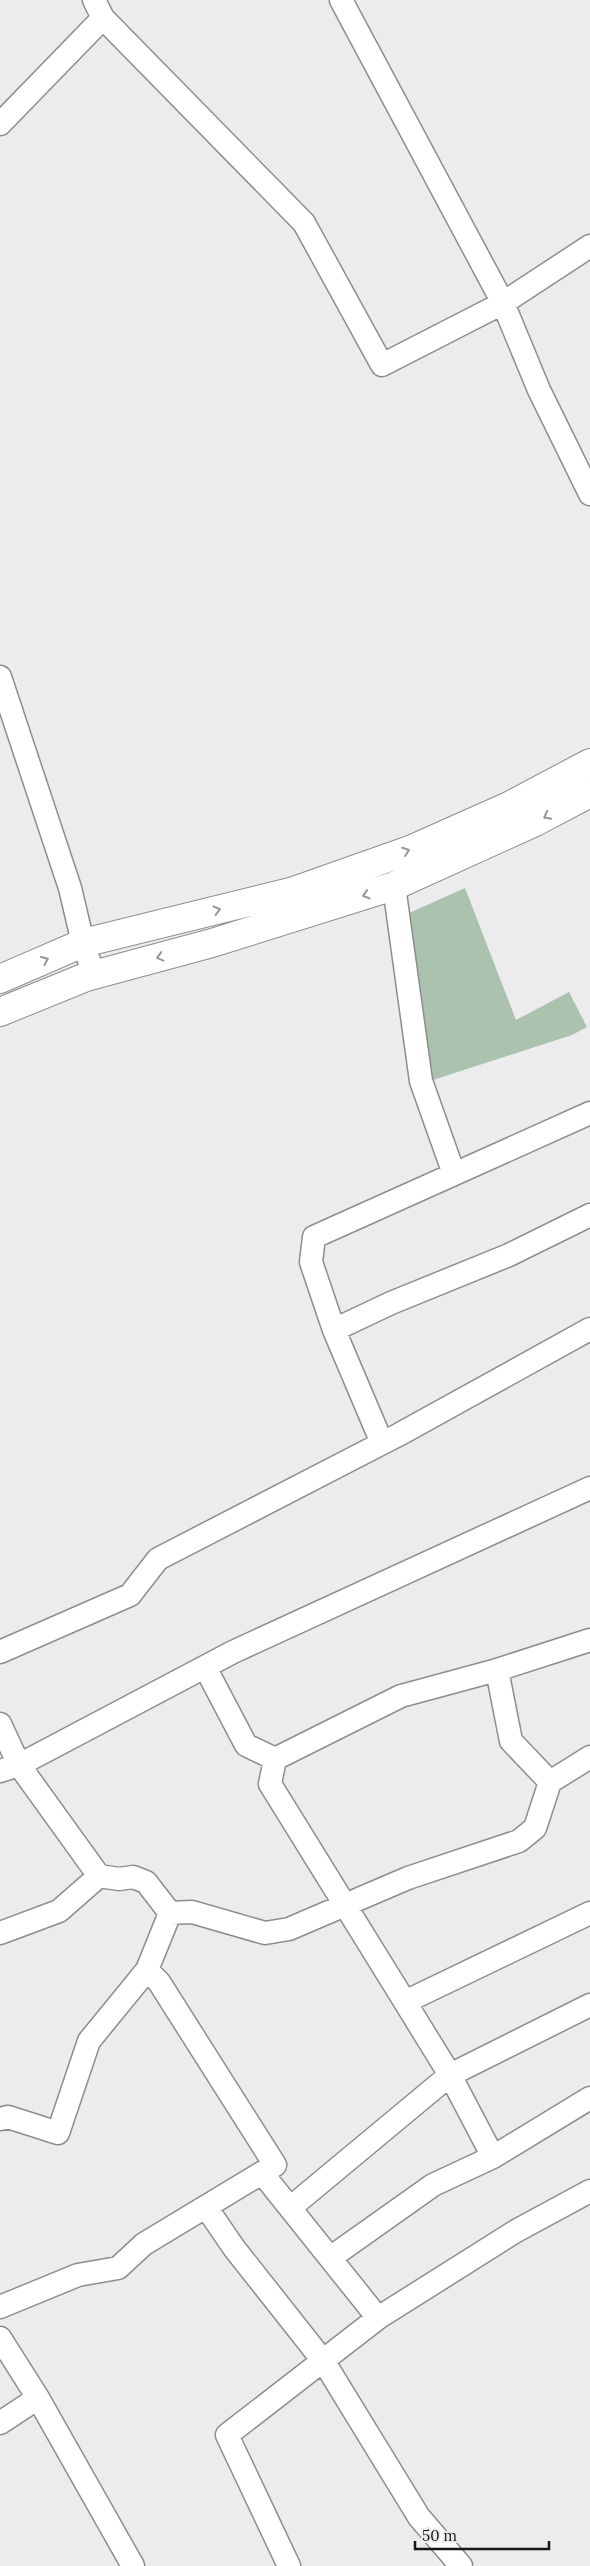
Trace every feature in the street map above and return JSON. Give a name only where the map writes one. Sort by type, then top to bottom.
[{"type":"main road","points":[[0,979],[83,943],[294,891],[410,850],[509,806],[590,763]]},
{"type":"main road","points":[[0,1012],[94,975],[187,950],[394,886],[535,822],[590,793]]},
{"type":"main road","points":[[176,920],[187,950]]},
{"type":"street","points":[[340,0],[503,303],[539,390],[590,494]]},
{"type":"street","points":[[0,124],[99,9],[304,223],[382,365],[503,303],[590,246]]},
{"type":"street","points":[[0,677],[70,888],[83,943],[94,975]]},
{"type":"street","points":[[394,886],[421,1081],[454,1174]]},
{"type":"street","points":[[382,1443],[334,1330],[311,1262],[314,1237],[590,1113]]},
{"type":"street","points":[[334,1330],[391,1303],[509,1255],[590,1215]]},
{"type":"street","points":[[0,1652],[130,1595],[158,1559],[382,1443],[590,1329]]},
{"type":"street","points":[[9,1768],[205,1667],[341,1601],[590,1488]]},
{"type":"street","points":[[275,1759],[401,1696],[497,1670],[590,1640]]},
{"type":"street","points":[[205,1667],[246,1746],[275,1759]]},
{"type":"street","points":[[497,1670],[511,1741],[550,1782]]},
{"type":"street","points":[[0,1724],[9,1768],[99,1876],[119,1879],[133,1876],[146,1882],[170,1913]]},
{"type":"street","points":[[170,1913],[192,1912],[266,1933],[289,1929],[408,1878],[519,1841],[535,1828],[550,1782],[590,1757]]},
{"type":"street","points":[[275,1759],[270,1784],[450,2075],[493,2157]]},
{"type":"street","points":[[0,1933],[59,1911],[99,1876]]},
{"type":"street","points":[[0,2119],[8,2117],[58,2133],[89,2041],[147,1970],[170,1913]]},
{"type":"street","points":[[405,2002],[590,1913]]},
{"type":"street","points":[[0,2307],[78,2275],[118,2268],[144,2244],[275,2165],[159,1982],[147,1970]]},
{"type":"street","points":[[290,2208],[450,2075],[590,2005]]},
{"type":"street","points":[[330,2258],[433,2185],[493,2157],[590,2098]]},
{"type":"street","points":[[262,2173],[378,2318]]},
{"type":"street","points":[[289,2566],[227,2435],[324,2362],[378,2318],[516,2231],[590,2191]]},
{"type":"street","points":[[206,2207],[234,2248],[324,2362],[419,2517],[462,2566]]},
{"type":"street","points":[[0,2338],[38,2398],[133,2566]]},
{"type":"street","points":[[0,2423],[38,2398]]},
{"type":"green space","points":[[465,888],[516,1020],[569,992],[587,1027],[572,1035],[427,1082],[398,918]]}]
